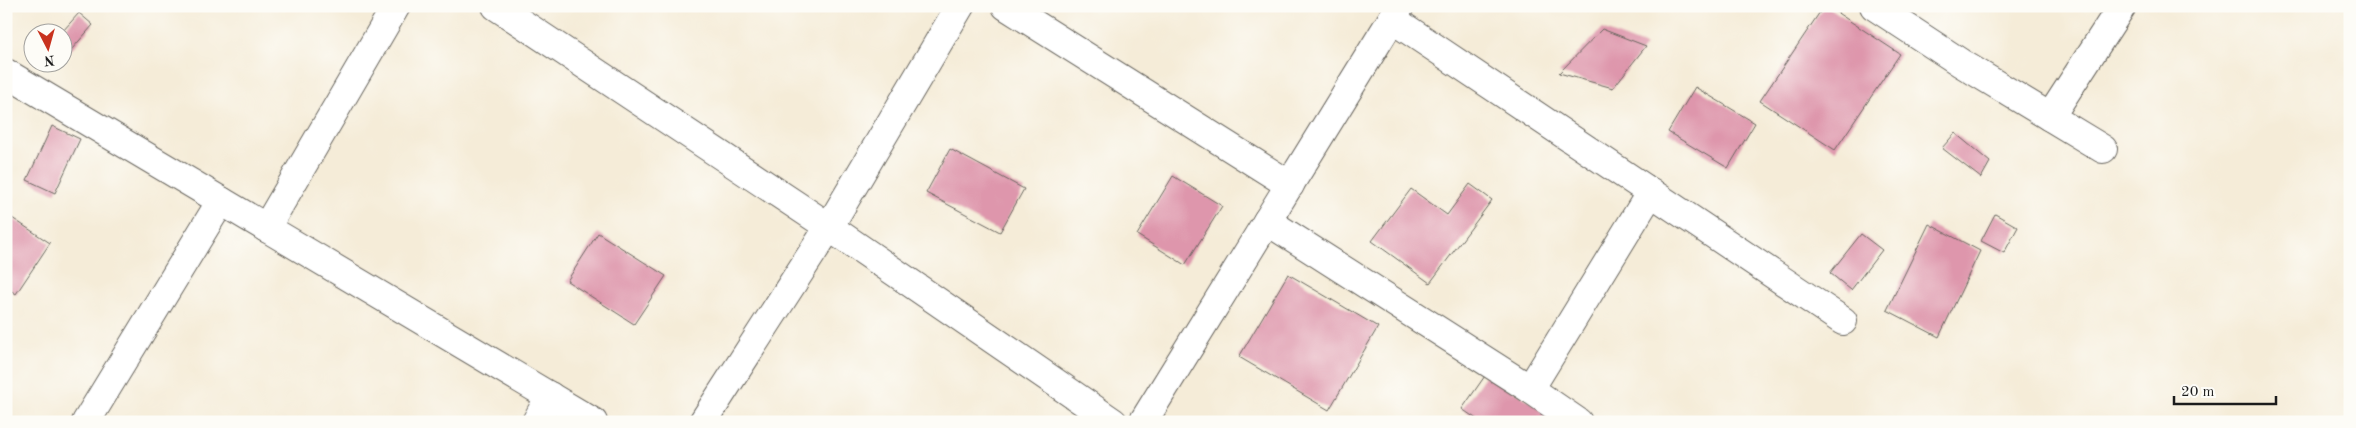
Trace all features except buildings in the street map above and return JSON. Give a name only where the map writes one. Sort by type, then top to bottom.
[{"type":"street","points":[[266,228],[396,6]]},
{"type":"street","points":[[496,6],[830,227],[1113,422]]},
{"type":"street","points":[[703,422],[830,227],[960,6]]},
{"type":"street","points":[[1006,6],[1290,185]]},
{"type":"street","points":[[1874,6],[1961,63],[2103,149]]},
{"type":"street","points":[[2050,117],[2122,6]]},
{"type":"street","points":[[1143,422],[1396,13],[1651,192],[1843,321]]},
{"type":"street","points":[[6,73],[593,422]]},
{"type":"street","points":[[1530,389],[1651,192]]},
{"type":"street","points":[[86,422],[221,201]]},
{"type":"street","points":[[1267,221],[1530,389],[1578,422]]},
{"type":"street","points":[[536,422],[550,396]]}]
